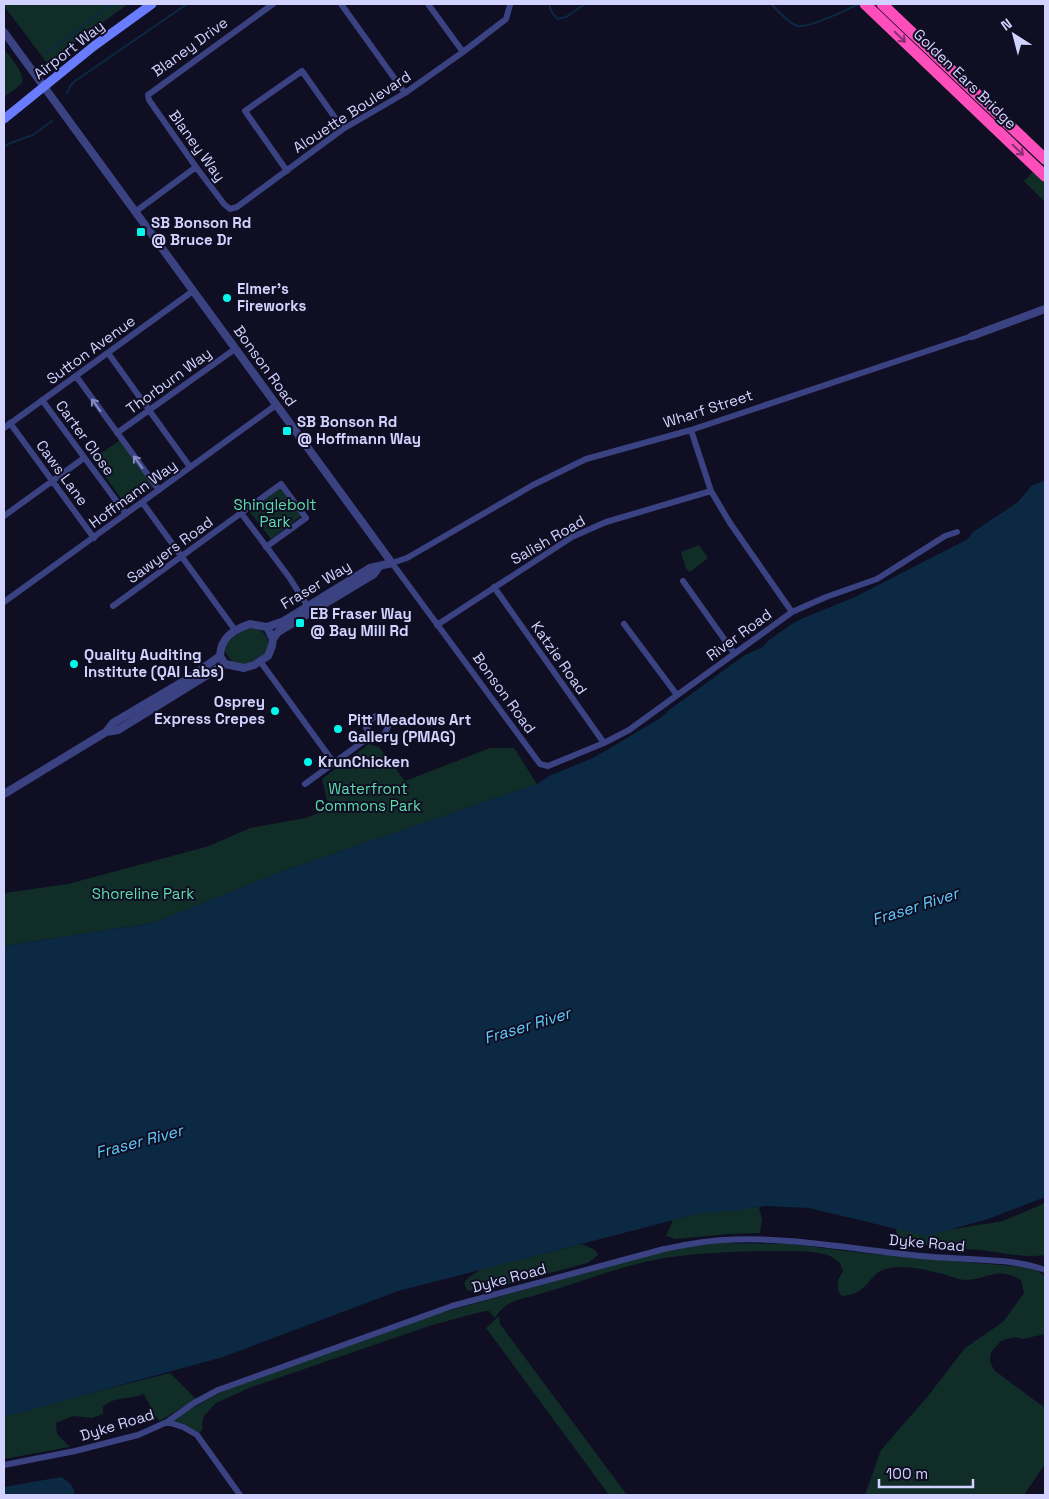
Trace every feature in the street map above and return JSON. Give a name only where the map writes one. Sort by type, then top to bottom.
[{"type":"highway","name":"Golden Ears Bridge","points":[[865,4],[1045,176]]},
{"type":"highway","name":"Golden Ears Bridge","points":[[882,4],[1045,159]]},
{"type":"main road","name":"Airport Way","points":[[4,119],[94,46],[152,4]]},
{"type":"street","name":"Blaney Drive","points":[[148,95],[273,4]]},
{"type":"street","points":[[341,4],[405,93]]},
{"type":"street","points":[[428,4],[463,52]]},
{"type":"street","name":"Alouette Boulevard","points":[[230,209],[237,207],[343,129],[405,93],[463,52],[506,19],[510,5]]},
{"type":"street","name":"Bonson Road","points":[[4,32],[540,764]]},
{"type":"street","points":[[287,171],[245,111],[302,70],[343,129]]},
{"type":"street","name":"Blaney Way","points":[[148,95],[148,100],[196,167],[224,204],[230,209]]},
{"type":"street","points":[[135,212],[196,167]]},
{"type":"street","name":"Sutton Avenue","points":[[4,428],[193,291]]},
{"type":"street","name":"Wharf Street","points":[[392,563],[407,558],[561,470],[586,459],[692,430],[972,336],[1045,309]]},
{"type":"street","name":"Thorburn Way","points":[[118,433],[235,349]]},
{"type":"street","points":[[108,353],[190,467]]},
{"type":"street","points":[[76,376],[159,490]]},
{"type":"street","name":"Carter Close","points":[[42,400],[126,514]]},
{"type":"street","name":"Hoffmann Way","points":[[4,602],[276,405]]},
{"type":"street","name":"Caws Lane","points":[[10,424],[94,538]]},
{"type":"street","points":[[692,430],[711,491],[730,523],[792,612]]},
{"type":"street","points":[[4,516],[84,458]]},
{"type":"street","name":"Sawyers Road","points":[[113,606],[281,484],[306,518],[266,546]]},
{"type":"street","name":"Salish Road","points":[[438,625],[559,545],[606,522],[711,491]]},
{"type":"street","points":[[142,502],[235,630]]},
{"type":"street","points":[[241,513],[289,577],[309,609]]},
{"type":"street","name":"River Road","points":[[540,764],[548,766],[604,743],[636,725],[792,612],[826,597],[877,579],[945,536],[958,532]]},
{"type":"street","name":"Fraser Way","points":[[266,627],[309,609],[374,574],[379,567],[392,563]]},
{"type":"street","points":[[683,581],[734,653]]},
{"type":"street","name":"Katzie Road","points":[[494,587],[604,743]]},
{"type":"street","name":"Fraser Way","points":[[273,639],[278,632],[309,609]]},
{"type":"street","points":[[106,732],[118,730],[225,664],[244,668],[260,661],[270,651],[273,639],[266,627],[250,624],[235,630],[223,641],[220,656],[225,664]]},
{"type":"street","points":[[624,624],[677,695]]},
{"type":"street","points":[[4,794],[106,732],[113,723],[189,678],[220,656]]},
{"type":"street","points":[[260,661],[334,763]]},
{"type":"street","points":[[305,784],[372,735]]},
{"type":"street","name":"Dyke Road","points":[[4,1465],[74,1451],[138,1435],[167,1422],[218,1390],[452,1306],[664,1249],[693,1243],[725,1240],[776,1240],[921,1256],[1015,1263],[1045,1270]]},
{"type":"street","points":[[167,1422],[183,1427],[197,1435],[240,1495]]},
{"type":"green space","points":[[4,4],[128,4],[47,63]]},
{"type":"green space","points":[[4,49],[20,71],[22,80],[19,86],[4,97]]},
{"type":"green space","points":[[1045,160],[1045,202],[1024,181]]},
{"type":"green space","points":[[120,440],[154,487],[126,506],[93,459]]},
{"type":"green space","name":"Shinglebolt Park","points":[[280,488],[301,516],[271,539],[249,511]]},
{"type":"green space","points":[[699,545],[708,558],[690,572],[686,569],[681,552]]},
{"type":"green space","points":[[253,627],[260,630],[266,636],[269,647],[263,655],[247,664],[239,665],[228,657],[225,651],[227,641],[247,628]]},
{"type":"green space","points":[[369,744],[379,747],[405,781],[490,748],[514,748],[537,784],[283,871],[153,923],[4,946],[4,893],[68,884],[209,846],[250,828],[305,818],[329,809],[322,779]]},
{"type":"green space","points":[[1045,1203],[1045,1255],[1026,1256],[932,1246],[906,1241],[897,1237],[896,1227],[947,1230],[1003,1221]]},
{"type":"green space","points":[[759,1207],[762,1220],[760,1233],[675,1239],[666,1236],[673,1220],[701,1213]]},
{"type":"green space","points":[[718,1243],[790,1244],[863,1253],[1025,1267],[1036,1270],[1045,1276],[1045,1334],[1023,1339],[1014,1337],[1001,1341],[991,1352],[990,1361],[994,1370],[1045,1408],[1045,1464],[1024,1495],[865,1495],[881,1450],[928,1396],[965,1348],[1003,1322],[1024,1293],[1021,1280],[1006,1274],[993,1274],[963,1280],[922,1269],[908,1267],[893,1268],[886,1269],[875,1275],[858,1292],[842,1296],[838,1291],[838,1280],[843,1271],[840,1263],[828,1255],[810,1252],[708,1253],[663,1258],[636,1264],[510,1303],[495,1318],[489,1311],[485,1311],[432,1325],[249,1388],[216,1403],[204,1416],[203,1429],[199,1433],[174,1421],[175,1418],[225,1390],[437,1314],[668,1250]]},
{"type":"green space","points":[[582,1244],[595,1250],[598,1255],[588,1263],[477,1292],[467,1290],[464,1283],[469,1277],[482,1269]]},
{"type":"green space","points":[[499,1316],[500,1324],[627,1495],[609,1495],[486,1328]]},
{"type":"green space","points":[[170,1373],[196,1399],[160,1421],[155,1416],[144,1394],[112,1401],[103,1407],[103,1414],[92,1418],[73,1416],[56,1423],[57,1434],[70,1447],[4,1459],[4,1417]]},
{"type":"water","name":"Fraser River","points":[[1045,481],[1045,1197],[988,1219],[926,1236],[809,1208],[765,1206],[701,1213],[398,1291],[223,1357],[4,1417],[4,946],[153,923],[283,871],[537,784],[549,776],[595,757],[662,717],[745,655],[763,647],[769,640],[792,624],[853,598],[968,539],[973,532],[1018,502],[1032,485]]},
{"type":"water","points":[[61,1477],[70,1484],[75,1493],[70,1495],[4,1495],[4,1487]]},
{"type":"waterway","points":[[44,54],[112,4]]},
{"type":"waterway","points":[[67,93],[75,81],[187,4]]},
{"type":"waterway","points":[[549,4],[551,11],[557,19],[566,17],[585,4]]},
{"type":"waterway","points":[[771,4],[790,22],[798,26],[810,25],[859,4]]},
{"type":"waterway","points":[[4,147],[33,135],[52,121]]},
{"type":"place","name":"SB Bonson Rd @ Bruce Dr","points":[[141,232]]},
{"type":"place","name":"Elmer’s Fireworks","points":[[227,298]]},
{"type":"place","name":"SB Bonson Rd @ Hoffmann Way","points":[[287,431]]},
{"type":"place","name":"EB Fraser Way @ Bay Mill Rd","points":[[300,623]]},
{"type":"place","name":"Quality Auditing Institute (QAI Labs)","points":[[74,664]]},
{"type":"place","name":"Osprey Express Crepes","points":[[275,711]]},
{"type":"place","name":"Pitt Meadows Art Gallery (PMAG)","points":[[338,729]]},
{"type":"place","name":"KrunChicken","points":[[308,762]]},
{"type":"park label","name":"Waterfront Commons Park","points":[[368,798]]},
{"type":"park label","name":"Shoreline Park","points":[[143,894]]}]
